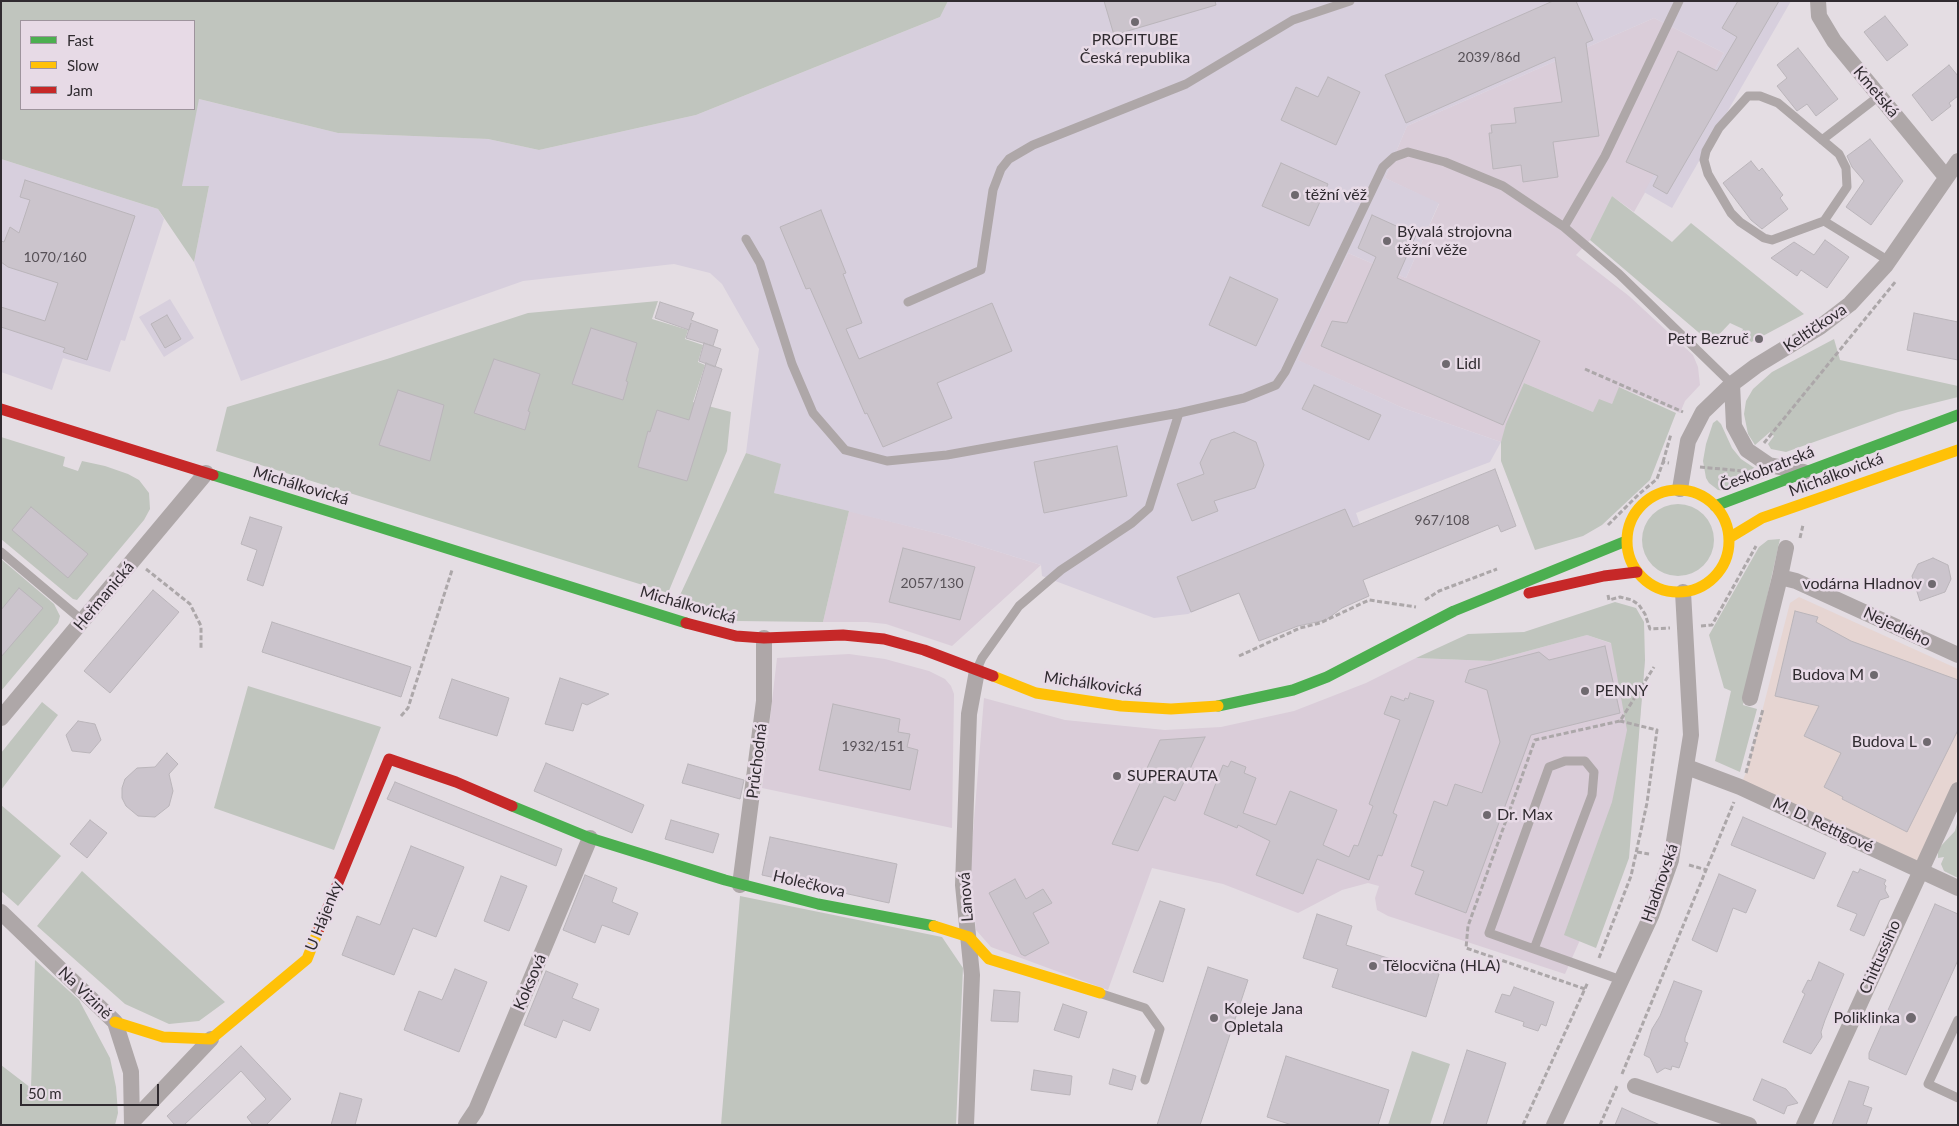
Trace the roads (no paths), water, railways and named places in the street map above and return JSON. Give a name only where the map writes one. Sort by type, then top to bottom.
[{"type":"street","name":"Kmetská","points":[[1818,1],[1819,16],[1834,41],[1946,177]]},
{"type":"street","name":"Keltičkova","points":[[1680,489],[1682,464],[1688,440],[1696,423],[1711,402],[1732,384],[1836,316],[1864,291],[1889,261],[1958,161]]},
{"type":"street","points":[[1732,384],[1734,426],[1741,443],[1753,456],[1769,465],[1804,472]]},
{"type":"street","name":"Michálkovická","points":[[1,409],[705,629],[736,636],[764,638],[843,635],[884,639],[924,650],[1036,692],[1068,700],[1156,709],[1215,707],[1274,696],[1310,684],[1454,611],[1626,541]]},
{"type":"street","name":"Michálkovická","points":[[1830,462],[1958,415]]},
{"type":"street","name":"Michálkovická","points":[[1729,538],[1762,518],[1958,450]]},
{"type":"street","name":"Českobratrská","points":[[1715,506],[1830,462]]},
{"type":"street","name":"Heřmanická","points":[[1,718],[206,473]]},
{"type":"street","points":[[1680,489],[1698,494],[1715,506],[1727,526],[1729,538],[1728,550],[1717,573],[1697,588],[1683,592],[1664,590],[1654,586],[1637,572],[1629,558],[1626,541],[1633,515],[1641,504],[1652,496],[1680,489]]},
{"type":"street","points":[[1758,700],[1780,577],[1793,545]]},
{"type":"street","name":"Michálkovická","points":[[1454,611],[1583,580],[1637,572]]},
{"type":"street","name":"Nejedlého","points":[[1780,577],[1796,581],[1958,656]]},
{"type":"street","name":"Hladnovská","points":[[1554,1125],[1651,916],[1672,860],[1692,735],[1683,592]]},
{"type":"street","name":"Průchodná","points":[[740,885],[764,709],[764,638]]},
{"type":"street","name":"Lanová","points":[[966,1125],[972,974],[962,885],[969,714],[977,671]]},
{"type":"street","name":"Holečkova","points":[[389,759],[456,782],[590,838],[740,885],[818,904],[944,928],[969,937],[989,959],[1100,993]]},
{"type":"street","name":"U Hájenky","points":[[132,1123],[211,1040],[307,958],[389,759]]},
{"type":"street","name":"M. D. Rettigové","points":[[1687,767],[1740,787],[1958,888]]},
{"type":"street","name":"Chittussiho","points":[[1804,1125],[1958,790]]},
{"type":"street","name":"Koksová","points":[[466,1125],[476,1110],[590,838]]},
{"type":"street","name":"Na Vizině","points":[[1,912],[115,1022],[131,1072],[132,1123]]},
{"type":"street","points":[[115,1022],[164,1037],[211,1040]]},
{"type":"street","points":[[1635,1086],[1749,1125]]},
{"type":"lane","points":[[908,302],[981,270],[993,190],[1001,169],[1009,159],[1033,145],[1186,84],[1293,20],[1350,1]]},
{"type":"lane","points":[[1564,227],[1605,156],[1679,1]]},
{"type":"lane","points":[[1753,95],[1768,98],[1782,106],[1839,154],[1848,177],[1843,194],[1824,222],[1778,239],[1764,238],[1740,222],[1731,213],[1708,174],[1704,160],[1706,151],[1719,128],[1743,100],[1753,95]]},
{"type":"lane","points":[[1822,140],[1879,96]]},
{"type":"lane","points":[[746,239],[760,263],[792,364],[813,413],[845,450],[887,461],[946,455],[1179,413],[1244,398],[1276,384],[1285,372],[1383,166],[1394,157],[1408,152],[1445,162],[1503,186],[1564,227],[1619,274],[1732,384]]},
{"type":"lane","points":[[1824,222],[1889,261]]},
{"type":"lane","points":[[977,671],[986,652],[1019,606],[1061,570],[1132,523],[1149,508],[1179,413]]},
{"type":"lane","points":[[1,552],[83,621]]},
{"type":"lane","points":[[1534,949],[1592,795],[1594,772],[1586,761],[1565,761],[1549,767],[1489,933],[1621,980]]},
{"type":"lane","name":"Holečkova","points":[[1100,993],[1146,1008],[1160,1029],[1145,1080]]},
{"type":"lane","points":[[1958,1020],[1928,1084],[1958,1098]]},
{"type":"place","name":"PROFITUBE Česká republika","points":[[1135,22]]},
{"type":"place","name":"těžní věž","points":[[1295,195]]},
{"type":"place","name":"Bývalá strojovna těžní věže","points":[[1387,241]]},
{"type":"place","name":"Petr Bezruč","points":[[1759,339]]},
{"type":"place","name":"Lidl","points":[[1446,364]]},
{"type":"place","name":"vodárna Hladnov","points":[[1932,584]]},
{"type":"place","name":"Budova M","points":[[1874,675]]},
{"type":"place","name":"PENNY","points":[[1585,691]]},
{"type":"place","name":"Budova L","points":[[1927,742]]},
{"type":"place","name":"SUPERAUTA","points":[[1117,776]]},
{"type":"place","name":"Dr. Max","points":[[1487,815]]},
{"type":"place","name":"Tělocvična (HLA)","points":[[1373,966]]},
{"type":"place","name":"Koleje Jana Opletala","points":[[1214,1018]]},
{"type":"place","name":"Poliklinka","points":[[1911,1018]]}]
